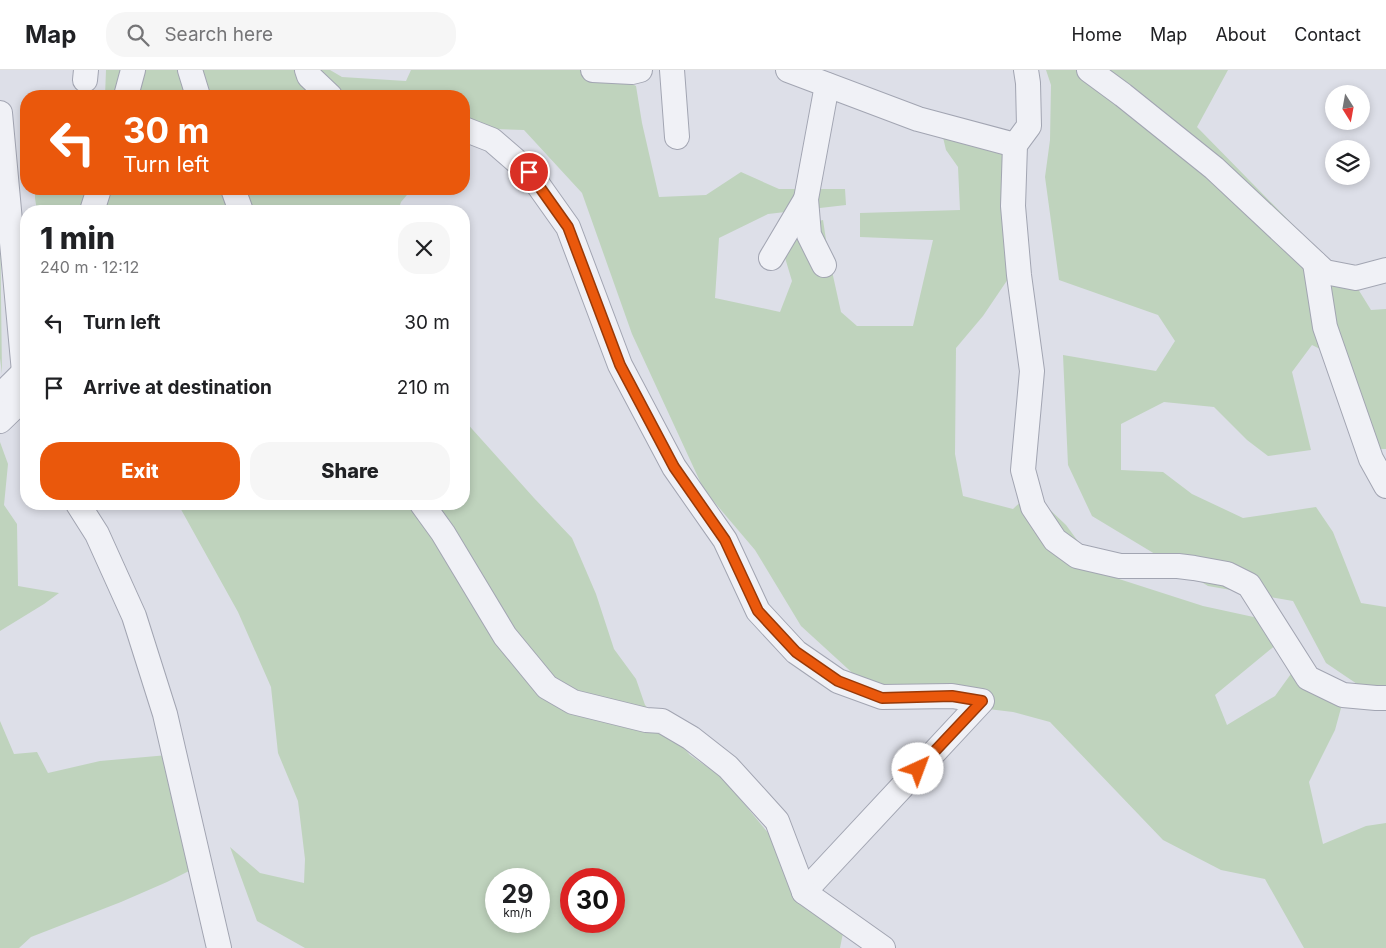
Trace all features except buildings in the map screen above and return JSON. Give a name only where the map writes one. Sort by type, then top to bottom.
[{"type":"street","points":[[128,90],[133,70]]},
{"type":"street","points":[[190,70],[196,90]]},
{"type":"street","points":[[307,70],[309,76],[324,90]]},
{"type":"street","points":[[593,70],[632,72],[640,70]]},
{"type":"street","points":[[672,70],[677,136]]},
{"type":"street","points":[[788,70],[918,119],[1015,145]]},
{"type":"street","points":[[1026,70],[1029,126],[1015,145],[1013,206],[1019,275],[1032,372],[1023,470],[1033,507],[1055,540],[1077,556],[1120,566],[1194,568],[1227,574],[1249,585],[1308,678],[1343,695],[1386,698]]},
{"type":"street","points":[[1089,70],[1214,168],[1325,272],[1356,278],[1386,270]]},
{"type":"street","points":[[824,265],[809,235],[806,199],[827,84]]},
{"type":"street","points":[[0,113],[3,181],[20,332]]},
{"type":"street","points":[[470,131],[492,140],[529,172],[568,227],[620,365],[674,467],[725,540],[758,611],[796,652],[838,681],[882,698],[952,696],[982,701],[804,892]]},
{"type":"street","points":[[771,258],[806,199]]},
{"type":"street","points":[[1315,263],[1325,327],[1370,459],[1386,486]]},
{"type":"street","points":[[0,396],[20,380]]},
{"type":"street","points":[[0,421],[20,402]]},
{"type":"street","points":[[82,510],[97,534],[134,616],[165,714],[219,948]]},
{"type":"street","points":[[426,510],[443,533],[506,636],[547,687],[573,702],[646,720],[662,721],[691,738],[728,767],[777,821],[804,892],[883,948]]},
{"type":"green space","points":[[106,70],[330,70],[342,77],[406,81],[411,70],[606,70],[636,86],[642,123],[659,197],[706,195],[741,172],[779,189],[845,189],[846,205],[768,214],[719,238],[715,298],[780,312],[792,281],[777,231],[823,220],[841,312],[857,326],[913,326],[933,240],[860,237],[860,213],[960,210],[958,167],[946,150],[941,129],[988,142],[1020,163],[1025,254],[983,316],[956,348],[955,454],[963,496],[1013,509],[1031,492],[1066,525],[1094,563],[1119,579],[1203,606],[1272,621],[1277,644],[1215,695],[1227,725],[1275,696],[1301,660],[1341,708],[1335,730],[1309,782],[1323,844],[1366,826],[1386,823],[1386,948],[1304,948],[1265,879],[1221,870],[1163,840],[1050,722],[1013,712],[914,700],[859,679],[801,626],[755,550],[704,490],[632,334],[582,193],[524,130],[470,128],[470,90],[105,90]]},
{"type":"green space","points":[[1046,70],[1228,70],[1197,127],[1305,237],[1318,280],[1358,289],[1371,310],[1386,309],[1386,449],[1379,449],[1346,362],[1312,345],[1292,372],[1311,450],[1268,456],[1247,440],[1214,407],[1164,402],[1121,424],[1121,470],[1163,472],[1192,494],[1243,518],[1316,507],[1333,532],[1361,603],[1386,607],[1386,693],[1360,686],[1326,663],[1293,601],[1208,586],[1092,516],[1068,465],[1063,355],[1156,371],[1175,341],[1158,315],[1059,280],[1045,177],[1050,140],[1051,85]]},
{"type":"green space","points":[[35,195],[407,195],[400,205],[36,205]]},
{"type":"green space","points":[[0,216],[2,374],[0,358]]},
{"type":"green space","points":[[470,427],[572,538],[596,594],[614,649],[636,679],[645,705],[690,755],[723,778],[796,867],[843,933],[840,948],[305,948],[257,921],[230,847],[260,873],[304,883],[305,859],[298,801],[278,753],[271,687],[238,612],[181,510],[470,510]]},
{"type":"green space","points":[[0,442],[8,464],[4,505],[17,524],[18,586],[59,593],[0,631]]},
{"type":"green space","points":[[0,721],[14,754],[37,752],[48,773],[100,761],[168,755],[197,867],[121,902],[31,937],[19,948],[0,948]]},
{"type":"route","points":[[529,172],[568,227],[620,365],[674,467],[725,540],[758,611],[796,652],[838,681],[882,698],[952,696],[982,701],[918,769]]}]
